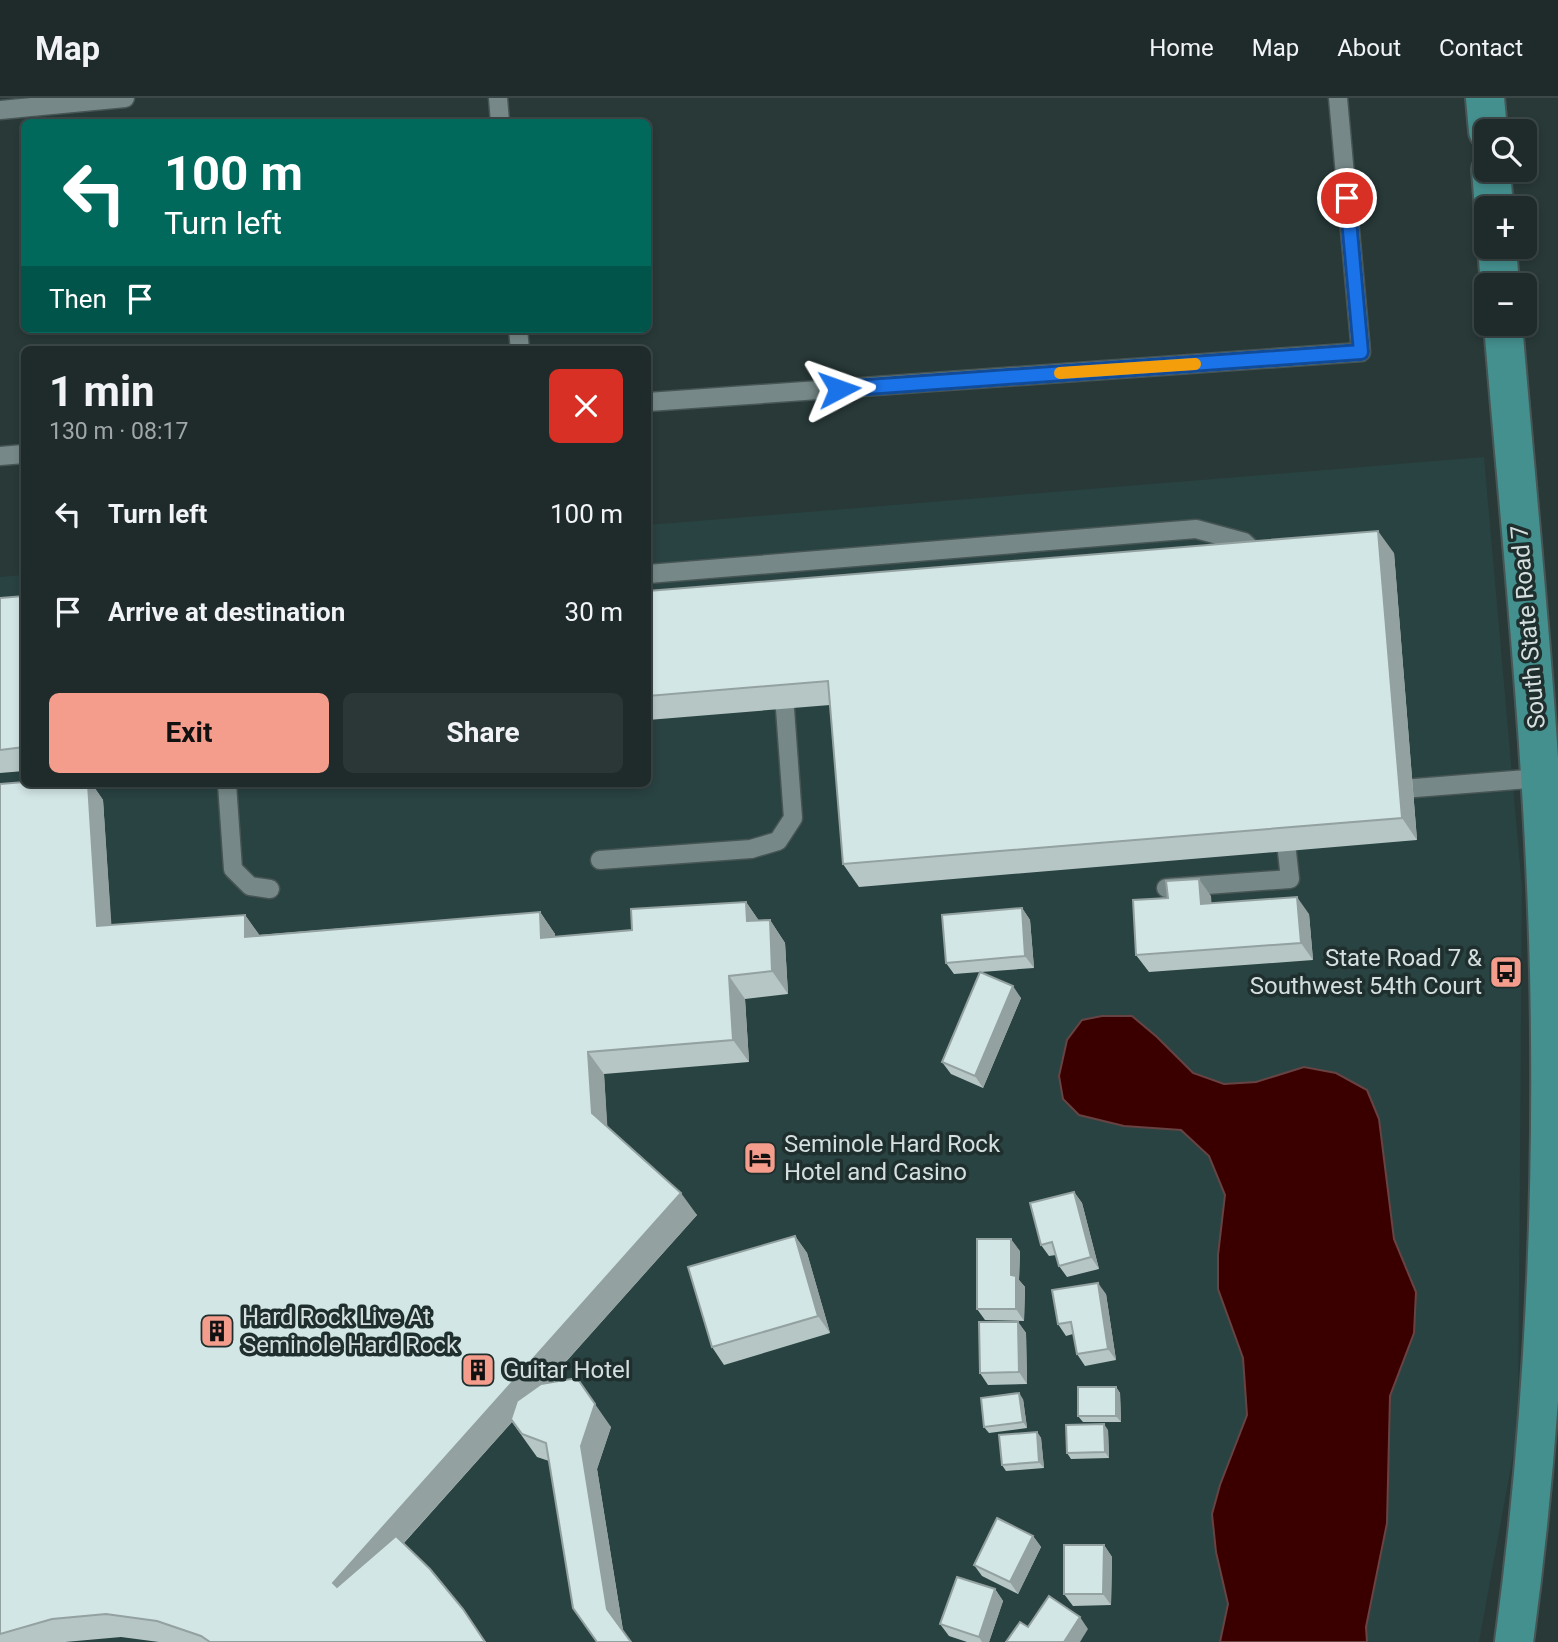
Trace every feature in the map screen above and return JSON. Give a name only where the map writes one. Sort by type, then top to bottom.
[{"type":"main road","points":[[1485,98],[1487,119]]},
{"type":"main road","name":"South State Road 7","points":[[1504,336],[1540,778],[1549,972],[1549,1187],[1540,1389],[1514,1642]]},
{"type":"lane","points":[[0,110],[125,98]]},
{"type":"lane","points":[[498,98],[500,119]]},
{"type":"lane","points":[[651,402],[1361,352],[1338,98]]},
{"type":"lane","points":[[0,456],[21,454]]},
{"type":"lane","points":[[651,574],[1196,529],[1244,542],[1266,564]]},
{"type":"lane","points":[[600,860],[751,849],[778,841],[793,818],[785,709]]},
{"type":"lane","points":[[1373,792],[1540,778]]},
{"type":"lane","points":[[227,787],[233,869],[250,886],[270,889]]},
{"type":"lane","points":[[1166,888],[1290,879],[1287,852]]},
{"type":"shaded area","name":"Seminole Hard Rock Hotel and Casino","points":[[1484,457],[1522,888],[1518,1428],[1479,1642],[0,1642],[0,577],[21,575],[21,787],[651,787],[651,525]]},
{"type":"shaded area","points":[[1102,1016],[1132,1016],[1193,1073],[1224,1084],[1256,1082],[1304,1067],[1336,1073],[1367,1090],[1379,1119],[1394,1239],[1416,1292],[1414,1333],[1390,1396],[1387,1523],[1366,1627],[1367,1642],[1220,1642],[1228,1604],[1216,1552],[1212,1514],[1220,1485],[1247,1415],[1243,1358],[1218,1289],[1218,1255],[1225,1195],[1209,1156],[1181,1130],[1124,1126],[1079,1115],[1063,1099],[1059,1076],[1067,1040],[1082,1020]]},
{"type":"building","points":[[1378,531],[1402,818],[843,864],[828,681],[651,696],[651,591]]},
{"type":"building","points":[[21,596],[21,747],[0,750],[0,598]]},
{"type":"building","name":"Hard Rock Live At Seminole Hard Rock","points":[[21,782],[21,787],[88,787],[97,926],[245,915],[245,937],[540,912],[541,938],[632,930],[631,909],[746,902],[747,921],[770,920],[772,971],[729,976],[733,1040],[588,1052],[592,1113],[681,1193],[333,1583],[337,1587],[396,1536],[430,1569],[463,1609],[485,1642],[210,1642],[201,1636],[157,1621],[106,1614],[52,1619],[0,1634],[0,784]]},
{"type":"building","points":[[1199,879],[1201,904],[1297,897],[1301,943],[1136,955],[1133,900],[1168,898],[1166,881]]},
{"type":"building","points":[[1022,908],[1025,956],[946,963],[942,915]]},
{"type":"building","points":[[980,972],[1013,986],[975,1076],[942,1062]]},
{"type":"building","points":[[1074,1192],[1091,1257],[1059,1266],[1052,1242],[1041,1245],[1030,1203]]},
{"type":"building","points":[[795,1236],[818,1316],[712,1347],[688,1267]]},
{"type":"building","points":[[977,1239],[1011,1239],[1011,1275],[1016,1276],[1016,1309],[977,1309]]},
{"type":"building","points":[[1098,1283],[1108,1349],[1077,1354],[1071,1322],[1058,1324],[1052,1290]]},
{"type":"building","points":[[979,1322],[1018,1322],[1019,1372],[980,1373]]},
{"type":"building","points":[[577,1378],[595,1404],[581,1446],[607,1609],[631,1642],[597,1642],[573,1608],[546,1443],[522,1434],[511,1419],[517,1401],[541,1384]]},
{"type":"building","points":[[1078,1387],[1116,1387],[1116,1416],[1078,1416]]},
{"type":"building","points":[[1019,1393],[1023,1422],[984,1427],[981,1398]]},
{"type":"building","points":[[1104,1424],[1105,1452],[1067,1453],[1066,1425]]},
{"type":"building","points":[[1037,1432],[1039,1462],[1002,1465],[999,1435]]},
{"type":"building","points":[[997,1518],[1033,1536],[1010,1582],[974,1565]]},
{"type":"building","points":[[1064,1545],[1104,1545],[1103,1594],[1064,1594]]},
{"type":"building","points":[[957,1577],[995,1589],[979,1637],[940,1624]]},
{"type":"building","points":[[1049,1596],[1080,1617],[1064,1642],[1006,1642],[1020,1622],[1028,1627]]},
{"type":"slow traffic","points":[[1060,373],[1195,364]]},
{"type":"place","name":"State Road 7 & Southwest 54th Court","points":[[1506,972]]},
{"type":"place","name":"Seminole Hard Rock Hotel and Casino","points":[[760,1158]]},
{"type":"place","name":"Hard Rock Live At Seminole Hard Rock","points":[[217,1331]]},
{"type":"place","name":"Guitar Hotel","points":[[478,1370]]},
{"type":"route","points":[[839,389],[1361,352],[1347,198]]}]
